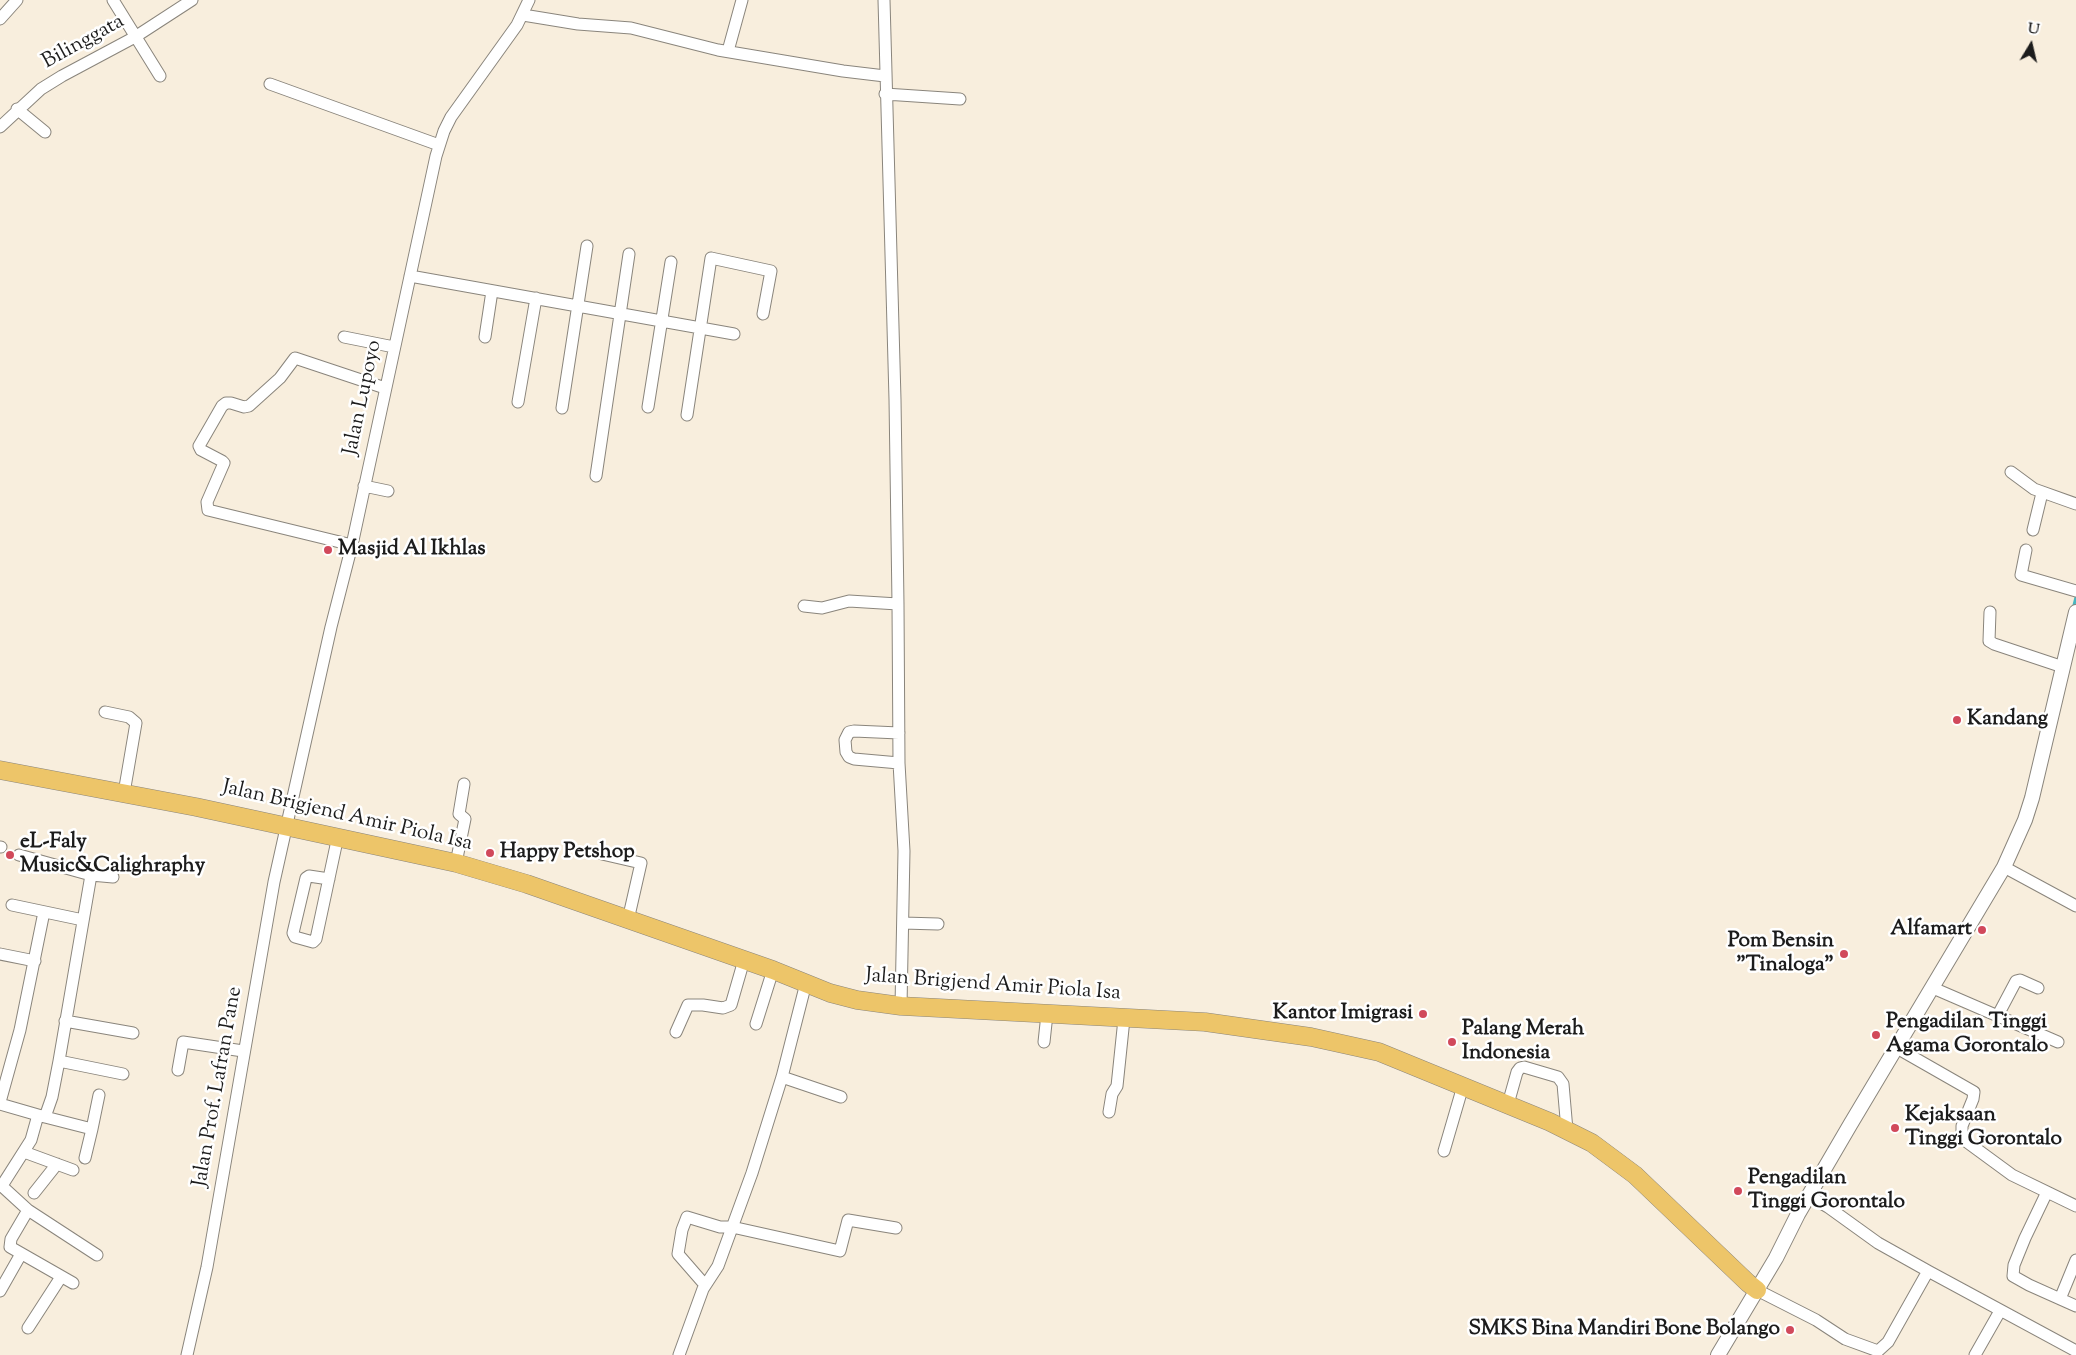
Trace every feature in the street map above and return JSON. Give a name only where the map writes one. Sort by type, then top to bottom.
[{"type":"main road","name":"Jalan Brigjend Amir Piola Isa","points":[[0,770],[124,792],[338,836],[456,863],[528,884],[845,997],[901,1006],[1205,1022],[1311,1037],[1379,1052],[1508,1104],[1592,1143],[1635,1174],[1748,1284],[1758,1290]]},
{"type":"street","points":[[2,11],[17,0]]},
{"type":"street","points":[[113,0],[160,76]]},
{"type":"street","name":"Bilinggata","points":[[0,127],[17,109],[41,89],[131,31],[177,4],[192,0]]},
{"type":"street","name":"Jalan Lupoyo","points":[[286,826],[352,545],[439,145],[451,117],[523,14],[529,0]]},
{"type":"street","points":[[728,51],[742,0]]},
{"type":"street","points":[[884,0],[885,94],[895,399],[899,763],[904,851],[901,1006]]},
{"type":"street","points":[[523,14],[578,24],[631,28],[686,43],[728,51],[843,72],[885,76]]},
{"type":"street","points":[[270,84],[439,145]]},
{"type":"street","points":[[885,94],[960,99]]},
{"type":"street","points":[[17,109],[46,132]]},
{"type":"street","points":[[562,408],[587,246]]},
{"type":"street","points":[[596,476],[630,254]]},
{"type":"street","points":[[687,415],[711,258],[771,271],[763,314]]},
{"type":"street","points":[[648,407],[671,262]]},
{"type":"street","points":[[410,276],[734,334]]},
{"type":"street","points":[[485,337],[492,291]]},
{"type":"street","points":[[518,402],[536,298]]},
{"type":"street","points":[[344,337],[394,347]]},
{"type":"street","points":[[352,545],[208,510],[207,502],[224,463],[201,450],[199,446],[222,406],[226,403],[249,406],[280,378],[296,357],[385,388]]},
{"type":"street","points":[[2011,472],[2027,485],[2042,493],[2076,504]]},
{"type":"street","points":[[364,486],[388,491]]},
{"type":"street","points":[[2033,530],[2042,493]]},
{"type":"street","points":[[2026,550],[2021,575],[2076,592]]},
{"type":"street","points":[[804,606],[822,608],[849,601],[898,604]]},
{"type":"street","points":[[1990,612],[1989,641],[2063,667]]},
{"type":"street","points":[[1718,1355],[1758,1290],[1809,1196],[2004,867],[2025,820],[2032,798],[2076,612]]},
{"type":"street","points":[[105,712],[129,717],[136,723],[124,792]]},
{"type":"street","points":[[899,732],[854,731],[849,732],[845,740],[846,752],[849,757],[899,763]]},
{"type":"street","points":[[456,863],[465,819],[459,814],[464,784]]},
{"type":"street","name":"Jalan Prof. Lafran Pane","points":[[187,1355],[207,1267],[243,1051],[286,826]]},
{"type":"street","points":[[329,879],[309,876],[306,878],[293,933],[295,937],[315,941],[329,879],[338,836]]},
{"type":"street","points":[[602,854],[641,863],[628,920]]},
{"type":"street","points":[[20,856],[91,875],[114,878]]},
{"type":"street","points":[[2004,867],[2076,906]]},
{"type":"street","points":[[91,875],[52,1097],[31,1140],[3,1184],[7,1193],[28,1210],[97,1255]]},
{"type":"street","points":[[12,905],[83,920]]},
{"type":"street","points":[[44,912],[35,961],[0,1103],[42,1116],[92,1128]]},
{"type":"street","points":[[902,923],[938,924]]},
{"type":"street","points":[[0,954],[35,961]]},
{"type":"street","points":[[676,1032],[688,1006],[703,1005],[723,1008],[731,1005],[744,960]]},
{"type":"street","points":[[756,1024],[773,970]]},
{"type":"street","points":[[1998,1015],[2016,981],[2020,980],[2038,988]]},
{"type":"street","points":[[679,1355],[705,1284],[718,1266],[752,1173],[782,1077],[806,983]]},
{"type":"street","points":[[1933,988],[2058,1042]]},
{"type":"street","points":[[1044,1042],[1047,1014]]},
{"type":"street","points":[[1109,1112],[1112,1094],[1117,1086],[1124,1019]]},
{"type":"street","points":[[65,1021],[133,1032]]},
{"type":"street","points":[[178,1070],[183,1042],[243,1051]]},
{"type":"street","points":[[1897,1048],[1974,1092],[1974,1099],[1962,1126],[1962,1136],[1978,1151],[2012,1174],[2076,1206]]},
{"type":"street","points":[[59,1061],[123,1074]]},
{"type":"street","points":[[1508,1104],[1517,1072],[1520,1068],[1524,1067],[1558,1078],[1562,1084],[1567,1130]]},
{"type":"street","points":[[782,1077],[841,1097]]},
{"type":"street","points":[[1444,1151],[1463,1086]]},
{"type":"street","points":[[85,1158],[99,1095]]},
{"type":"street","points":[[24,1152],[73,1170]]},
{"type":"street","points":[[34,1194],[57,1164]]},
{"type":"street","points":[[2047,1192],[2025,1238],[2012,1276],[2076,1306]]},
{"type":"street","points":[[1809,1196],[1828,1207],[1878,1243],[2076,1351]]},
{"type":"street","points":[[28,1210],[9,1244],[21,1254],[74,1283]]},
{"type":"street","points":[[705,1284],[678,1254],[686,1218],[690,1217],[720,1227],[732,1227],[840,1251],[848,1220],[896,1228]]},
{"type":"street","points":[[0,1292],[21,1254]]},
{"type":"street","points":[[2060,1299],[2076,1260]]},
{"type":"street","points":[[1758,1290],[1816,1320],[1845,1339],[1878,1351],[1888,1342],[1928,1271]]},
{"type":"street","points":[[28,1328],[61,1276]]},
{"type":"street","points":[[1975,1355],[2000,1311]]},
{"type":"waterway","points":[[2073,609],[2076,597]]},
{"type":"place","name":"Masjid Al Ikhlas","points":[[328,550]]},
{"type":"place","name":"Kandang","points":[[1957,720]]},
{"type":"place","name":"Happy Petshop","points":[[490,853]]},
{"type":"place","name":"eL-Faly Music&Calighraphy","points":[[10,855]]},
{"type":"place","name":"Alfamart","points":[[1982,930]]},
{"type":"place","name":"Pom Bensin \"Tinaloga\"","points":[[1844,954]]},
{"type":"place","name":"Kantor Imigrasi","points":[[1423,1014]]},
{"type":"place","name":"Pengadilan Tinggi Agama Gorontalo","points":[[1876,1035]]},
{"type":"place","name":"Palang Merah Indonesia","points":[[1452,1042]]},
{"type":"place","name":"Kejaksaan Tinggi Gorontalo","points":[[1895,1128]]},
{"type":"place","name":"Pengadilan Tinggi Gorontalo","points":[[1738,1191]]},
{"type":"place","name":"SMKS Bina Mandiri Bone Bolango","points":[[1790,1330]]}]
